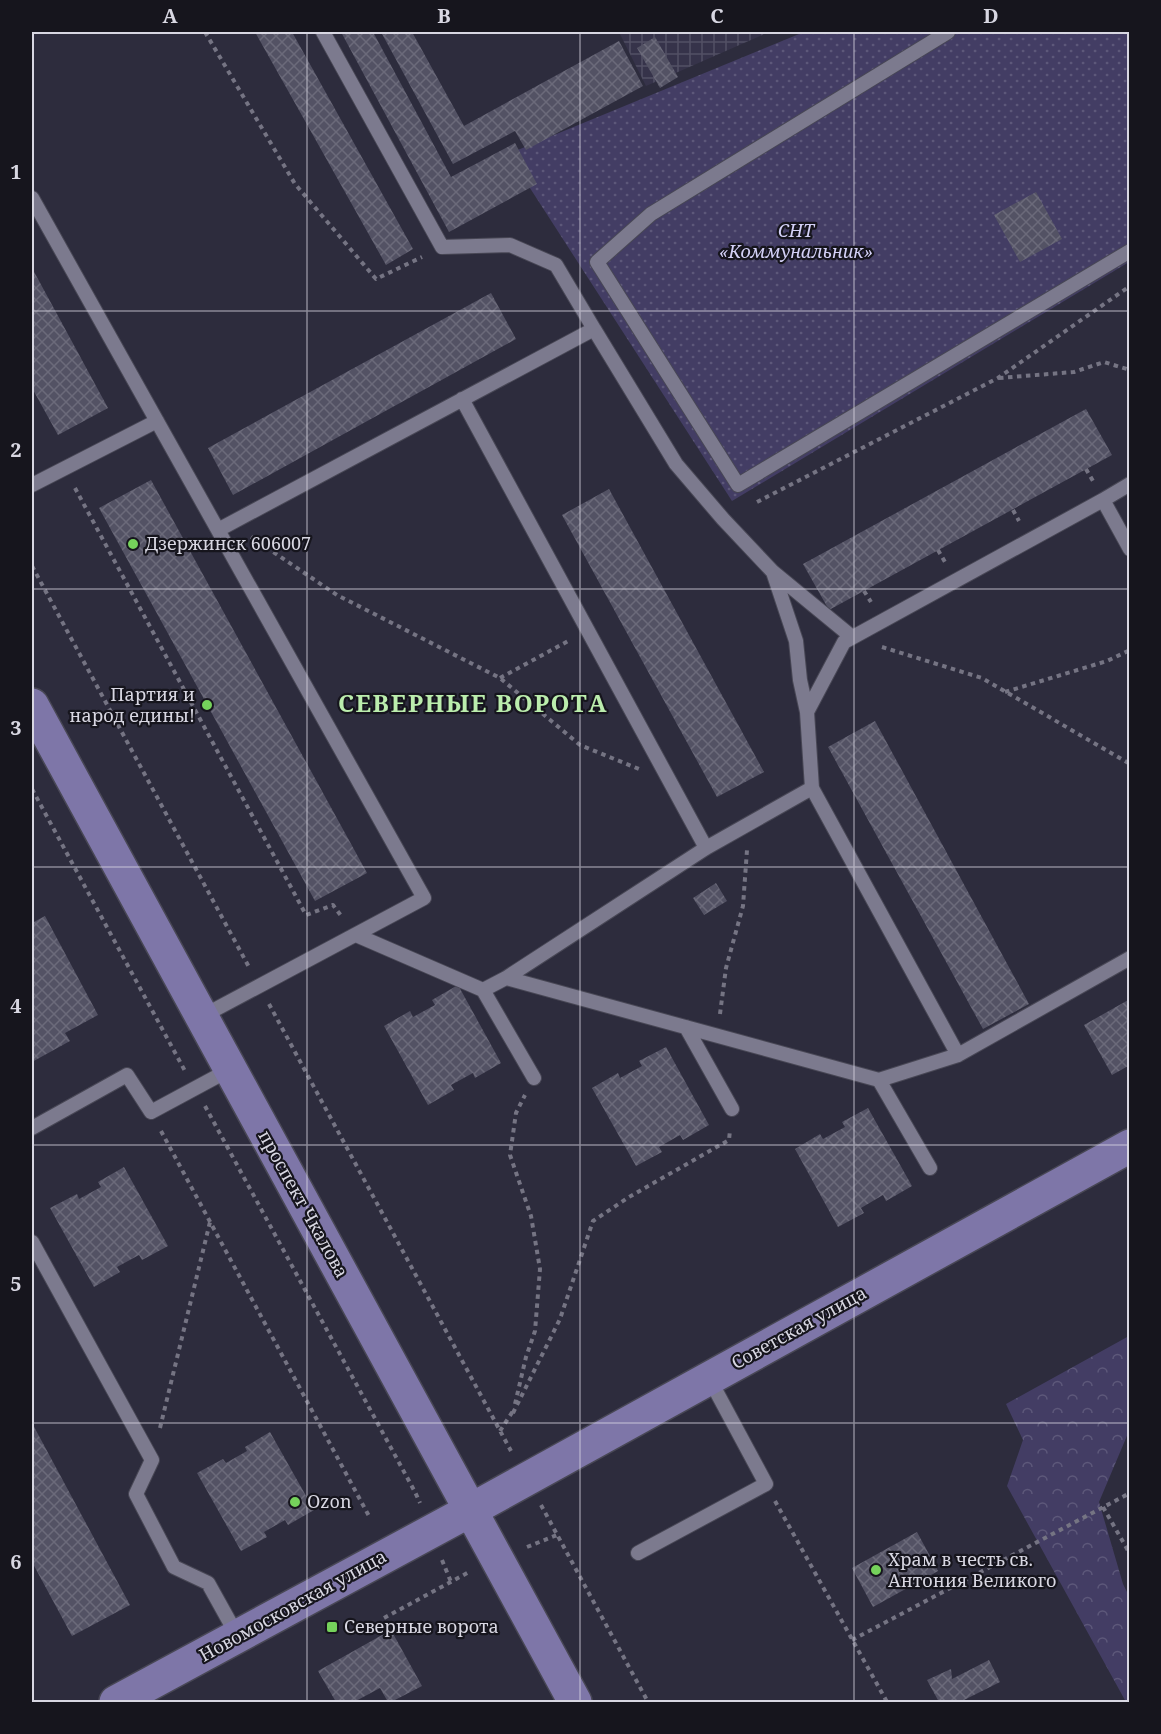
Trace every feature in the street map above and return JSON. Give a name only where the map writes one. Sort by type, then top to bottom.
[{"type":"street","name":"проспект Чкалова","points":[[32,705],[575,1702]]},
{"type":"street","name":"Советская улица","points":[[469,1511],[1128,1150]]},
{"type":"street","name":"Новомосковская улица","points":[[116,1702],[469,1511]]},
{"type":"lane","points":[[323,32],[442,248],[510,245],[556,264],[676,464],[773,572],[852,637]]},
{"type":"lane","points":[[948,32],[651,213],[597,262],[738,485],[1130,251]]},
{"type":"lane","points":[[32,198],[157,421],[224,527],[424,898],[201,1017]]},
{"type":"lane","points":[[224,527],[594,329]]},
{"type":"lane","points":[[462,399],[706,848]]},
{"type":"lane","points":[[32,485],[157,421]]},
{"type":"lane","points":[[807,712],[844,642],[1130,484]]},
{"type":"lane","points":[[1103,500],[1130,549]]},
{"type":"lane","points":[[773,572],[796,641],[800,680],[807,712],[812,788],[958,1055]]},
{"type":"lane","points":[[483,990],[506,978],[706,848],[812,788]]},
{"type":"lane","points":[[356,935],[483,990],[534,1078]]},
{"type":"lane","points":[[506,978],[879,1080],[958,1055],[1130,958]]},
{"type":"lane","points":[[686,1027],[732,1108]]},
{"type":"lane","points":[[32,1128],[127,1075],[151,1112],[230,1070]]},
{"type":"lane","points":[[879,1080],[930,1168]]},
{"type":"lane","points":[[32,1242],[152,1461],[136,1494],[174,1567],[208,1583],[238,1636]]},
{"type":"lane","points":[[638,1553],[766,1484],[709,1378]]},
{"type":"path","points":[[206,32],[295,184],[376,279],[442,248]]},
{"type":"path","points":[[723,519],[998,378],[1130,286]]},
{"type":"path","points":[[998,378],[1074,372],[1104,362],[1130,370]]},
{"type":"path","points":[[64,468],[306,915],[333,905],[356,935]]},
{"type":"path","points":[[224,527],[338,595],[500,678],[580,745],[670,782]]},
{"type":"path","points":[[32,566],[648,1702]]},
{"type":"path","points":[[500,678],[588,630]]},
{"type":"path","points":[[852,637],[981,678],[1130,764]]},
{"type":"path","points":[[1005,692],[1107,661],[1130,650]]},
{"type":"path","points":[[32,789],[415,1492],[451,1582]]},
{"type":"path","points":[[717,1035],[726,969],[743,906],[747,842],[774,808]]},
{"type":"path","points":[[513,1413],[526,1357],[536,1331],[540,1269],[531,1216],[510,1155],[516,1113],[534,1078]]},
{"type":"path","points":[[500,1431],[513,1413],[560,1319],[593,1221],[629,1197],[729,1140],[732,1108]]},
{"type":"path","points":[[151,1112],[370,1518]]},
{"type":"path","points":[[152,1461],[210,1222]]},
{"type":"path","points":[[766,1484],[887,1702]]},
{"type":"path","points":[[852,1640],[1130,1493]]},
{"type":"path","points":[[1104,1507],[1130,1554]]},
{"type":"shaded area","points":[[619,32],[769,32],[646,86]]},
{"type":"green space","name":"СНТ «Коммунальник»","points":[[804,32],[1129,32],[1129,262],[732,501],[508,154]]},
{"type":"green space","points":[[1129,1336],[1129,1431],[1099,1502],[1123,1584],[1129,1596],[1130,1702],[1126,1702],[1007,1486],[1023,1440],[1006,1404]]},
{"type":"building","points":[[255,32],[292,32],[413,249],[386,265]]},
{"type":"building","points":[[341,32],[373,32],[451,177],[515,143],[537,184],[449,232]]},
{"type":"building","points":[[381,32],[412,32],[464,126],[619,41],[643,86],[526,150],[515,131],[453,164]]},
{"type":"building","points":[[655,37],[678,77],[660,88],[637,48]]},
{"type":"building","points":[[1036,192],[1062,239],[1020,262],[994,215]]},
{"type":"building","points":[[32,268],[108,408],[58,435],[32,388]]},
{"type":"building","points":[[491,293],[516,339],[233,495],[208,448]]},
{"type":"building","points":[[1086,409],[1112,455],[829,610],[803,564]]},
{"type":"building","points":[[151,480],[367,873],[315,901],[99,508]]},
{"type":"building","points":[[609,489],[764,772],[717,797],[562,515]]},
{"type":"building","points":[[875,721],[1029,1004],[983,1029],[828,747]]},
{"type":"building","points":[[716,883],[727,901],[704,915],[693,898]]},
{"type":"building","points":[[45,916],[98,1015],[65,1033],[70,1041],[32,1062],[32,923]]},
{"type":"building","points":[[458,985],[501,1063],[475,1078],[473,1073],[451,1085],[454,1090],[428,1105],[384,1026],[410,1011],[413,1017],[435,1005],[432,1000]]},
{"type":"building","points":[[1130,999],[1130,1065],[1112,1075],[1084,1025]]},
{"type":"building","points":[[666,1047],[709,1125],[683,1140],[680,1135],[659,1147],[662,1152],[636,1166],[592,1088],[618,1073],[620,1078],[642,1066],[639,1061]]},
{"type":"building","points":[[868,1108],[912,1186],[886,1201],[883,1195],[861,1208],[864,1213],[838,1227],[795,1149],[820,1134],[823,1139],[845,1127],[842,1122]]},
{"type":"building","points":[[124,1167],[168,1246],[142,1260],[139,1255],[117,1267],[120,1272],[94,1287],[50,1208],[77,1194],[79,1199],[101,1187],[98,1182]]},
{"type":"building","points":[[32,1423],[130,1605],[72,1636],[32,1562]]},
{"type":"building","points":[[270,1432],[314,1510],[288,1525],[285,1520],[264,1532],[267,1537],[241,1551],[197,1473],[223,1459],[226,1463],[247,1451],[245,1447]]},
{"type":"building","points":[[917,1532],[938,1571],[873,1607],[852,1568]]},
{"type":"building","points":[[391,1630],[422,1686],[391,1702],[388,1702],[380,1688],[354,1702],[336,1702],[318,1671]]},
{"type":"building","points":[[989,1660],[1000,1682],[960,1702],[939,1702],[927,1680],[951,1669],[952,1679]]},
{"type":"place","name":"Дзержинск 606007","points":[[133,544]]},
{"type":"place","name":"Партия и народ едины!","points":[[207,705]]},
{"type":"place","name":"Ozon","points":[[295,1502]]},
{"type":"place","name":"Храм в честь св. Антония Великого","points":[[876,1570]]},
{"type":"place","name":"Северные ворота","points":[[332,1627]]},
{"type":"district","name":"СЕВЕРНЫЕ ВОРОТА","points":[[473,704]]}]
